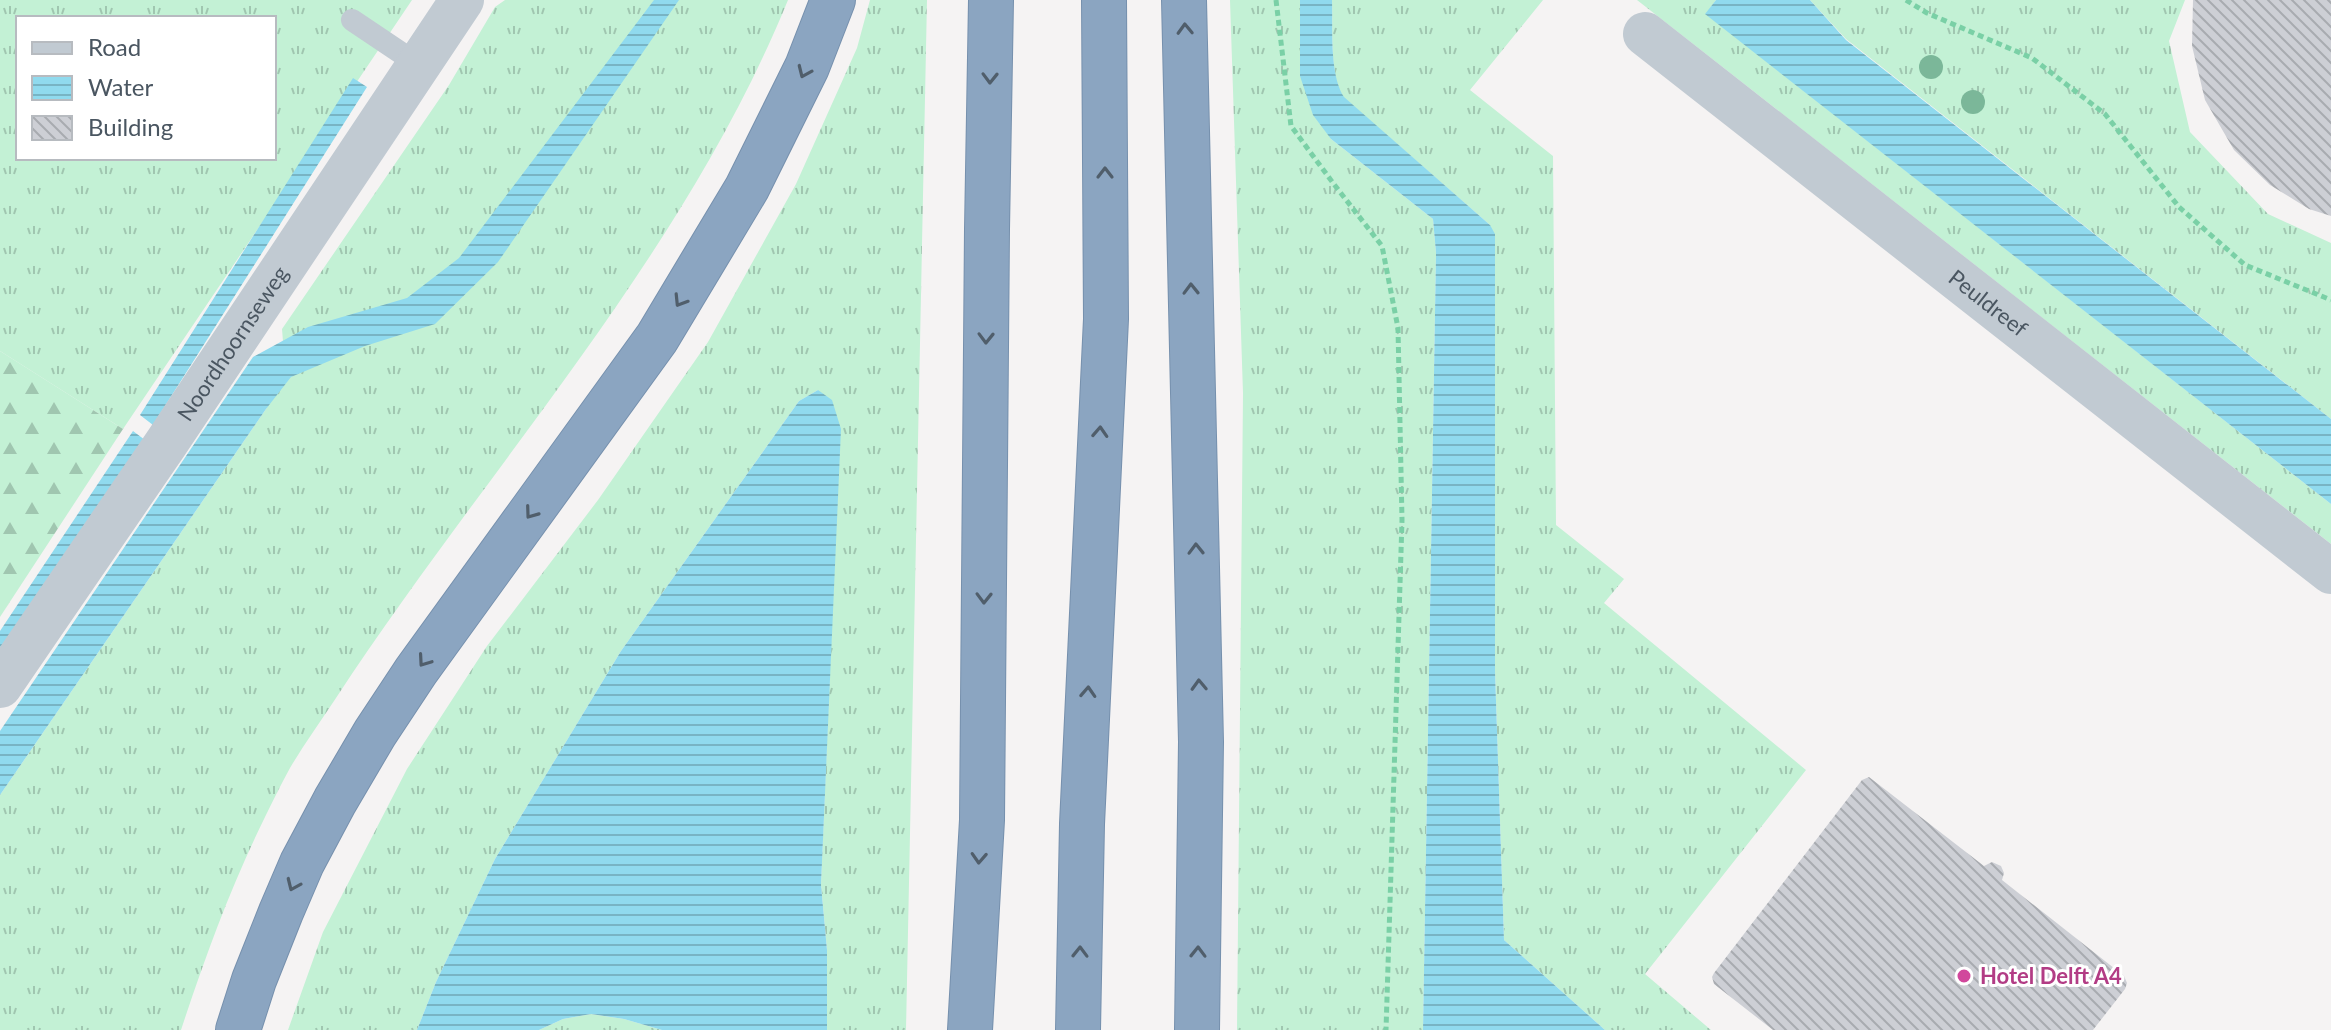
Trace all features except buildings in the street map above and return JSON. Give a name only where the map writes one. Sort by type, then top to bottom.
[{"type":"highway","points":[[238,1030],[281,912],[302,863],[335,801],[416,671],[657,338],[747,188],[807,67],[833,0]]},
{"type":"highway","points":[[970,1030],[982,820],[991,0]]},
{"type":"highway","points":[[1078,1030],[1082,824],[1106,319],[1104,0]]},
{"type":"highway","points":[[1184,0],[1201,742],[1197,1030]]},
{"type":"street","name":"Noordhoornseweg","points":[[0,686],[462,0]]},
{"type":"street","name":"Peuldreef","points":[[1645,34],[2331,572]]},
{"type":"lane","points":[[352,20],[419,65]]},
{"type":"path","points":[[1276,0],[1291,126],[1382,246],[1398,328],[1402,520],[1386,1030]]},
{"type":"path","points":[[1906,0],[1927,13],[2032,58],[2105,114],[2179,207],[2245,265],[2331,300]]},
{"type":"green space","points":[[0,0],[412,0],[123,429],[0,351]]},
{"type":"green space","points":[[505,0],[788,0],[744,95],[694,186],[638,273],[395,612],[290,768],[230,895],[181,1030],[0,1030],[0,795],[266,409],[285,367],[282,329],[449,85],[495,7]]},
{"type":"green space","points":[[870,0],[927,0],[906,1030],[827,1030],[827,950],[821,885],[836,521],[818,390],[799,401],[621,651],[495,859],[436,982],[417,1030],[288,1030],[323,932],[407,769],[487,646],[598,500],[708,342],[796,184],[857,48]]},
{"type":"green space","points":[[1230,0],[1300,0],[1301,19],[1331,139],[1433,219],[1436,253],[1423,1030],[1237,1030],[1243,393]]},
{"type":"green space","points":[[1332,0],[1543,0],[1470,90],[1553,156],[1556,525],[1624,579],[1604,603],[1806,770],[1645,974],[1711,1030],[1605,1030],[1504,940],[1495,671],[1490,225],[1343,97],[1334,64]]},
{"type":"green space","points":[[1637,0],[1716,0],[1706,14],[2331,504],[2331,544]]},
{"type":"green space","points":[[1810,0],[2185,0],[2169,41],[2190,132],[2268,214],[2331,243],[2331,419],[1846,39]]},
{"type":"green space","points":[[0,351],[123,429],[0,617]]},
{"type":"green space","points":[[591,1014],[662,1030],[539,1030],[563,1019]]},
{"type":"water","points":[[654,0],[679,0],[498,262],[435,324],[365,346],[291,377],[0,795],[0,731],[253,357],[308,327],[407,298],[459,258]]},
{"type":"water","points":[[1300,0],[1332,0],[1334,64],[1344,97],[1490,225],[1495,234],[1495,671],[1504,940],[1605,1030],[1423,1030],[1436,253],[1433,219],[1331,139],[1313,115],[1300,76]]},
{"type":"water","points":[[1716,0],[1810,0],[1846,40],[2331,419],[2331,504],[1705,14]]},
{"type":"water","points":[[353,78],[367,87],[153,425],[140,415]]},
{"type":"water","points":[[818,390],[832,400],[841,429],[821,885],[827,950],[827,1030],[662,1030],[591,1014],[563,1019],[539,1030],[417,1030],[436,982],[495,859],[621,651],[799,401]]},
{"type":"water","points":[[133,431],[145,440],[0,657],[0,631]]},
{"type":"place","name":"Hotel Delft A4","points":[[1964,976]]}]
